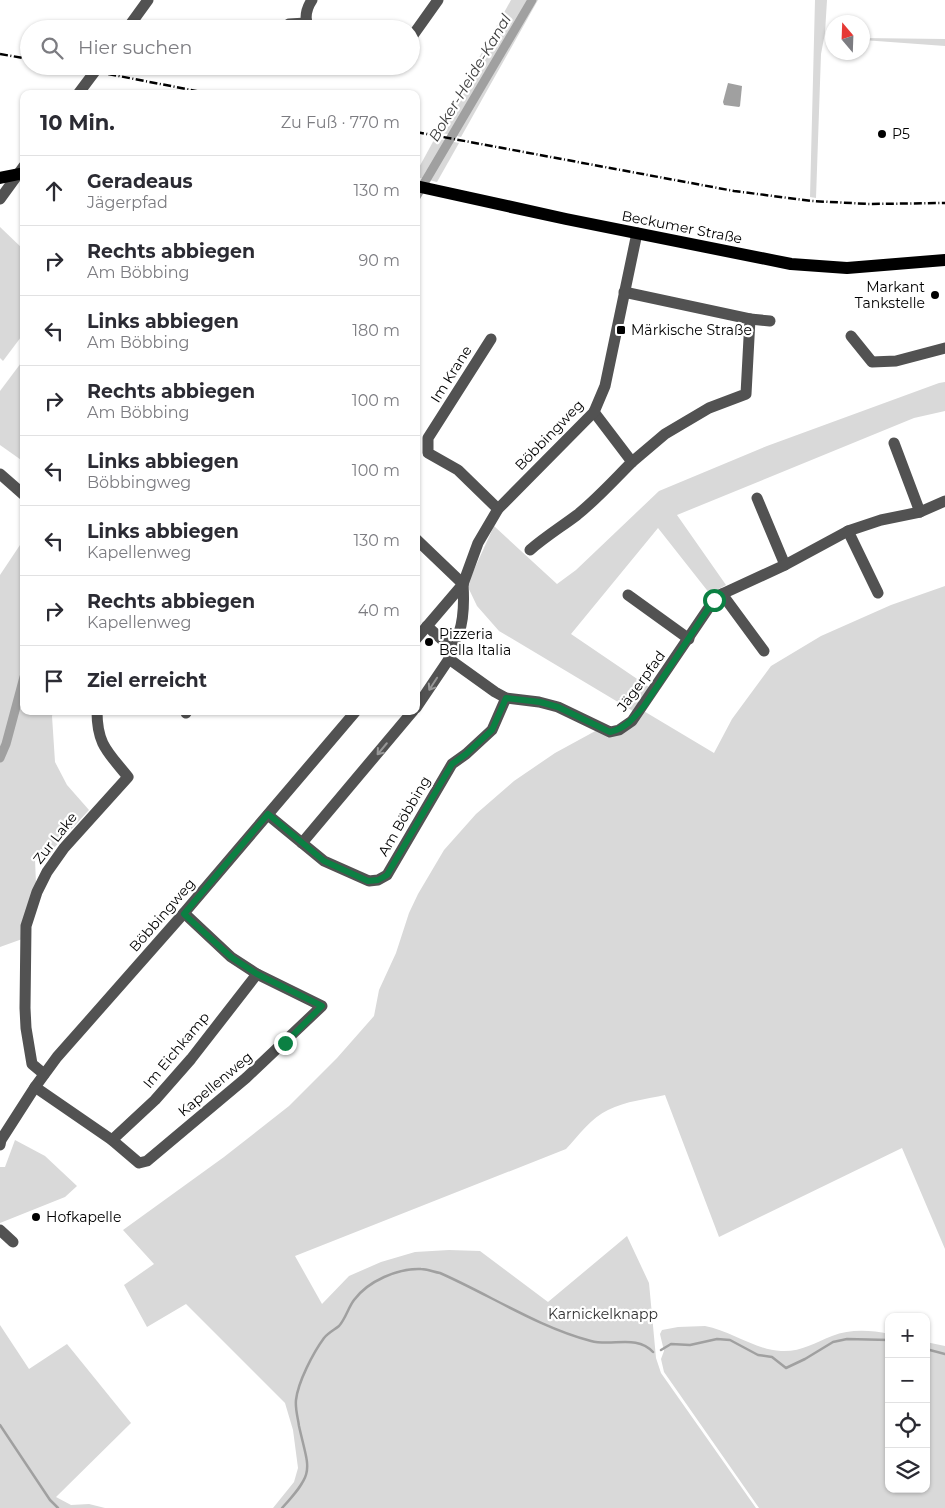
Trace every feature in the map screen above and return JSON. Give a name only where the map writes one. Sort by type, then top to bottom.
[{"type":"main road","points":[[0,178],[20,172]]},
{"type":"main road","name":"Beckumer Straße","points":[[420,187],[566,219],[791,264],[856,268],[945,260]]},
{"type":"street","points":[[134,20],[148,0]]},
{"type":"street","points":[[307,20],[306,15],[312,0]]},
{"type":"street","points":[[420,25],[438,0]]},
{"type":"street","points":[[81,90],[92,75]]},
{"type":"street","points":[[0,199],[20,174]]},
{"type":"street","name":"Böbbingweg","points":[[420,634],[463,584],[478,543],[498,509],[594,412],[604,386],[637,233]]},
{"type":"street","points":[[624,292],[770,322]]},
{"type":"street","points":[[530,550],[544,537],[575,517],[594,501],[632,462],[665,434],[709,408],[746,394],[750,319]]},
{"type":"street","points":[[850,336],[872,362],[896,361],[945,348]]},
{"type":"street","name":"Im Krane","points":[[428,453],[428,438],[490,339]]},
{"type":"street","points":[[594,412],[632,462]]},
{"type":"street","points":[[894,443],[920,512]]},
{"type":"street","points":[[420,450],[458,470],[498,509]]},
{"type":"street","points":[[0,474],[20,492]]},
{"type":"street","points":[[757,498],[785,566]]},
{"type":"street","name":"Jägerpfad","points":[[506,698],[540,702],[558,707],[610,732],[619,730],[632,721],[714,600],[722,594],[785,566],[848,531],[881,520],[920,512],[945,501]]},
{"type":"street","points":[[848,531],[878,592]]},
{"type":"street","points":[[420,543],[463,584]]},
{"type":"street","name":"Böbbingweg","points":[[450,647],[459,633],[464,600],[463,584]]},
{"type":"street","points":[[722,594],[764,651]]},
{"type":"street","points":[[628,595],[689,639]]},
{"type":"street","points":[[420,702],[449,659],[450,647],[427,626]]},
{"type":"street","points":[[449,659],[506,698]]},
{"type":"street","name":"Am Böbbing","points":[[268,814],[324,861],[368,881],[378,880],[387,875],[452,764],[492,730],[506,698]]},
{"type":"street","name":"Zur Lake","points":[[44,1074],[32,1064],[26,1028],[26,926],[37,892],[47,872],[64,848],[128,776],[103,745],[97,726],[97,715]]},
{"type":"street","name":"Böbbingweg","points":[[0,1145],[1,1140],[35,1087],[57,1057],[184,914],[353,715]]},
{"type":"street","points":[[302,843],[410,715]]},
{"type":"street","name":"Kapellenweg","points":[[35,1087],[112,1140],[139,1163],[147,1161],[246,1078],[322,1006],[257,974],[231,957],[184,914]]},
{"type":"street","name":"Im Eichkamp","points":[[112,1140],[155,1100],[191,1060],[257,974]]},
{"type":"street","points":[[0,1230],[13,1242]]},
{"type":"green space","points":[[511,0],[538,0],[461,137],[438,132]]},
{"type":"green space","points":[[815,0],[827,0],[825,33],[821,54],[816,198],[810,197]]},
{"type":"green space","points":[[870,38],[945,39],[945,46],[870,41]]},
{"type":"green space","points":[[435,138],[459,143],[437,182],[420,178],[420,166]]},
{"type":"green space","points":[[0,227],[20,246],[20,338],[3,361],[0,358]]},
{"type":"green space","points":[[20,364],[20,459],[0,445],[0,391]]},
{"type":"green space","points":[[945,382],[945,411],[914,418],[677,515],[726,585],[710,594],[658,528],[571,634],[649,687],[633,711],[499,631],[477,606],[467,585],[494,526],[557,584],[576,570],[659,491],[767,446]]},
{"type":"green space","points":[[20,545],[20,715],[52,715],[55,762],[67,785],[89,810],[44,861],[35,859],[36,884],[25,938],[0,947],[0,575]]},
{"type":"green space","name":"Karnickelknapp","points":[[945,586],[945,1249],[902,1148],[719,1237],[665,1095],[629,1102],[615,1107],[596,1117],[566,1149],[295,1256],[322,1304],[349,1276],[381,1262],[415,1252],[449,1250],[480,1251],[548,1302],[627,1236],[649,1283],[656,1358],[661,1373],[756,1508],[273,1508],[294,1482],[298,1468],[293,1430],[285,1403],[186,1304],[147,1327],[124,1285],[154,1264],[123,1230],[224,1157],[289,1106],[337,1058],[374,1016],[379,990],[396,953],[409,913],[444,850],[476,814],[514,781],[555,753],[599,729],[619,730],[642,710],[714,753],[732,719],[771,666],[821,636],[891,605]]},
{"type":"green space","points":[[15,1140],[45,1156],[77,1186],[65,1197],[0,1223],[0,1167],[5,1167]]},
{"type":"green space","points":[[0,1325],[29,1369],[67,1344],[131,1423],[56,1497],[71,1505],[89,1504],[105,1508],[0,1508]]},
{"type":"green space","points":[[705,1326],[715,1328],[753,1344],[781,1351],[801,1349],[846,1332],[867,1331],[885,1333],[885,1493],[930,1493],[930,1343],[945,1346],[945,1508],[759,1508],[664,1372],[661,1359],[664,1351],[660,1334],[662,1330],[678,1327]]},
{"type":"shaded area","points":[[728,83],[742,86],[739,107],[724,105],[723,102]]},
{"type":"waterway","name":"Boker-Heide-Kanal","points":[[420,190],[532,0]]},
{"type":"waterway","name":"Boker-Heide-Kanal","points":[[0,758],[6,744],[20,692]]},
{"type":"waterway","points":[[282,1508],[300,1486],[307,1470],[296,1400],[303,1376],[311,1359],[326,1336],[339,1326],[360,1293],[375,1282],[393,1273],[412,1269],[423,1269],[440,1273],[552,1328],[591,1341],[631,1342],[646,1347],[653,1352]]},
{"type":"waterway","points":[[661,1350],[671,1344],[690,1345],[717,1339],[730,1340],[758,1355],[772,1357],[786,1368],[833,1342],[847,1339],[885,1340]]},
{"type":"waterway","points":[[930,1350],[945,1354]]},
{"type":"waterway","points":[[0,1425],[50,1500],[58,1508]]},
{"type":"railway","points":[[0,54],[20,57]]},
{"type":"railway","points":[[114,75],[191,90]]},
{"type":"railway","points":[[420,133],[734,191],[812,201],[869,204],[945,203]]},
{"type":"place","name":"P5","points":[[882,134]]},
{"type":"place","name":"Markant Tankstelle","points":[[935,295]]},
{"type":"place","name":"Märkische Straße","points":[[621,330]]},
{"type":"place","name":"Pizzeria Bella Italia","points":[[429,642]]},
{"type":"place","name":"Hofkapelle","points":[[36,1217]]},
{"type":"route","points":[[285,1043],[322,1006],[257,974],[231,957],[184,914],[268,814],[324,861],[368,881],[378,880],[387,875],[452,764],[492,730],[506,698],[540,702],[558,707],[610,732],[619,730],[632,721],[644,706],[714,600]]}]
